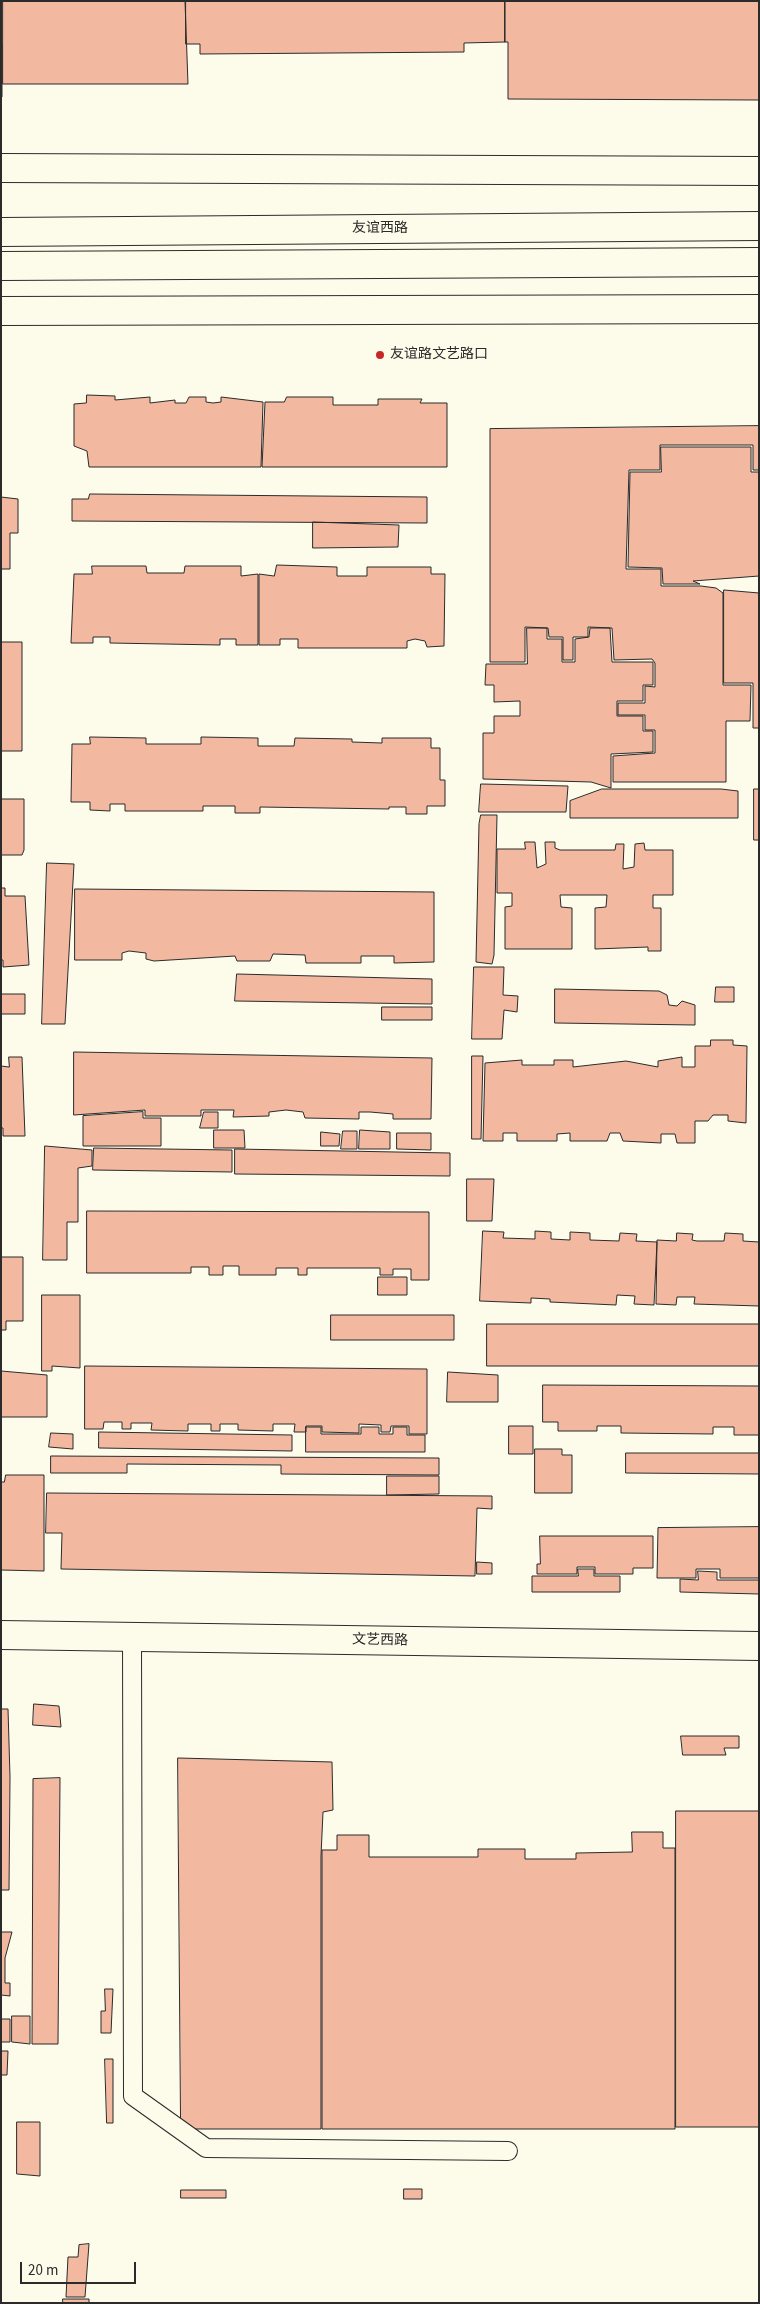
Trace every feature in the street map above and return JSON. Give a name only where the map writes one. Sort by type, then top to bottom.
[{"type":"street","points":[[1,168],[759,171]]},
{"type":"street","name":"友谊西路","points":[[1,232],[759,226]]},
{"type":"street","points":[[1,266],[759,262]]},
{"type":"street","points":[[1,311],[759,309]]},
{"type":"street","name":"文艺西路","points":[[1,1635],[759,1646]]},
{"type":"lane","points":[[132,1638],[133,2096],[206,2148],[508,2150]]},
{"type":"building","points":[[3,1],[185,1],[188,84],[3,84]]},
{"type":"building","points":[[186,1],[505,1],[505,42],[464,43],[464,52],[200,54],[200,44],[186,44]]},
{"type":"building","points":[[505,1],[759,1],[759,100],[508,99],[508,42],[505,42]]},
{"type":"building","points":[[2,44],[2,97],[1,97]]},
{"type":"building","points":[[87,395],[115,396],[115,400],[150,397],[150,403],[175,400],[175,403],[186,403],[189,397],[206,397],[206,402],[213,403],[221,402],[221,397],[263,402],[261,467],[89,467],[87,451],[74,446],[74,404],[86,403]]},
{"type":"building","points":[[287,397],[333,397],[333,405],[378,405],[378,399],[422,399],[420,403],[447,403],[447,467],[262,467],[265,402],[284,402]]},
{"type":"building","points":[[759,426],[759,470],[753,470],[753,445],[660,445],[660,470],[629,470],[626,569],[661,569],[661,586],[701,586],[716,588],[723,593],[723,685],[751,685],[750,721],[726,721],[726,782],[613,782],[613,756],[655,753],[655,730],[645,730],[645,715],[618,715],[618,703],[645,703],[645,686],[655,687],[655,663],[652,659],[614,660],[612,628],[588,627],[588,637],[573,637],[573,660],[563,660],[563,637],[549,637],[548,628],[525,627],[525,662],[490,662],[490,429]]},
{"type":"building","points":[[661,447],[751,447],[751,472],[759,472],[759,576],[693,581],[700,584],[663,584],[662,568],[628,567],[630,472],[661,472]]},
{"type":"building","points":[[90,494],[427,497],[427,523],[72,521],[72,499],[88,499]]},
{"type":"building","points":[[1,497],[18,499],[18,533],[10,533],[10,569],[1,569]]},
{"type":"building","points":[[313,522],[399,525],[398,547],[313,548]]},
{"type":"building","points":[[277,565],[337,567],[337,576],[367,576],[367,567],[431,567],[431,574],[445,574],[444,646],[427,647],[425,641],[415,639],[407,641],[407,648],[298,648],[298,639],[280,639],[280,645],[259,645],[259,574],[274,576]]},
{"type":"building","points":[[92,566],[146,566],[147,573],[184,573],[185,566],[241,566],[241,576],[258,574],[258,645],[236,645],[236,639],[220,639],[220,645],[110,643],[110,637],[93,637],[93,643],[71,643],[74,574],[92,574]]},
{"type":"building","points":[[724,590],[759,593],[759,728],[753,728],[753,683],[724,683]]},
{"type":"building","points":[[527,628],[547,628],[547,639],[562,639],[562,662],[575,662],[575,639],[589,637],[590,628],[610,628],[612,662],[653,662],[653,685],[643,685],[643,701],[617,701],[617,716],[643,716],[643,731],[653,731],[653,752],[611,754],[611,788],[591,782],[483,779],[483,733],[494,733],[494,716],[520,716],[520,701],[494,702],[494,685],[485,685],[486,664],[527,664]]},
{"type":"building","points":[[1,642],[22,642],[22,751],[1,751]]},
{"type":"building","points":[[90,737],[146,738],[146,744],[201,744],[201,737],[258,738],[258,746],[294,746],[295,738],[352,739],[352,742],[382,743],[382,738],[431,738],[431,748],[440,748],[440,780],[445,780],[445,806],[427,806],[427,814],[406,814],[406,807],[389,807],[389,809],[260,807],[260,813],[235,813],[235,806],[203,806],[203,811],[125,811],[125,804],[110,804],[110,811],[90,810],[90,802],[71,802],[72,744],[90,744]]},
{"type":"building","points":[[481,784],[568,786],[566,812],[479,812]]},
{"type":"building","points":[[602,789],[721,789],[738,791],[738,818],[570,818],[570,801]]},
{"type":"building","points":[[754,789],[759,789],[759,840],[754,840]]},
{"type":"building","points":[[1,799],[24,799],[24,850],[22,855],[1,855]]},
{"type":"building","points":[[481,815],[497,815],[494,955],[492,964],[476,962],[479,824]]},
{"type":"building","points":[[525,842],[535,842],[537,868],[546,864],[545,842],[555,842],[555,848],[560,850],[615,850],[616,844],[624,844],[623,869],[634,867],[635,844],[644,843],[645,850],[673,850],[673,895],[653,895],[653,908],[661,908],[661,951],[648,951],[648,947],[595,949],[595,908],[606,907],[607,895],[560,895],[561,907],[572,908],[572,949],[505,949],[505,907],[512,906],[512,893],[497,893],[497,849],[525,849]]},
{"type":"building","points":[[47,863],[74,864],[65,1024],[42,1024]]},
{"type":"building","points":[[1,888],[5,888],[5,896],[25,896],[29,965],[3,967],[3,960],[1,960]]},
{"type":"building","points":[[75,889],[434,892],[434,962],[394,963],[394,956],[361,956],[361,963],[306,963],[305,955],[273,954],[270,961],[237,961],[235,956],[154,961],[146,959],[146,953],[129,951],[122,953],[122,960],[75,960]]},
{"type":"building","points":[[474,967],[504,967],[503,995],[518,996],[517,1012],[504,1010],[502,1039],[472,1039]]},
{"type":"building","points":[[237,974],[432,979],[432,1004],[235,1001]]},
{"type":"building","points":[[716,987],[734,987],[734,1002],[715,1002]]},
{"type":"building","points":[[555,989],[659,991],[667,995],[669,1005],[677,1006],[682,1001],[695,1005],[695,1025],[555,1023]]},
{"type":"building","points":[[1,994],[25,994],[25,1014],[1,1014]]},
{"type":"building","points":[[382,1007],[432,1007],[432,1020],[382,1020]]},
{"type":"building","points":[[711,1040],[733,1040],[733,1045],[747,1046],[746,1123],[728,1121],[728,1115],[713,1115],[708,1121],[695,1121],[695,1143],[677,1143],[675,1134],[661,1134],[661,1143],[623,1141],[620,1133],[610,1133],[607,1141],[570,1141],[570,1133],[557,1134],[557,1141],[517,1141],[517,1133],[503,1133],[503,1141],[483,1141],[485,1063],[522,1060],[522,1065],[554,1065],[554,1060],[573,1060],[573,1067],[626,1061],[658,1067],[658,1061],[682,1057],[682,1067],[695,1067],[695,1046],[710,1046]]},
{"type":"building","points":[[74,1052],[432,1058],[431,1119],[393,1119],[393,1114],[370,1112],[359,1112],[359,1119],[305,1118],[303,1112],[286,1110],[269,1112],[269,1116],[233,1117],[234,1110],[201,1110],[201,1116],[145,1116],[145,1110],[74,1115]]},
{"type":"building","points":[[472,1056],[483,1056],[481,1139],[472,1139]]},
{"type":"building","points":[[9,1057],[22,1057],[25,1136],[3,1136],[3,1128],[1,1128],[1,1066],[9,1067]]},
{"type":"building","points":[[143,1112],[143,1118],[161,1118],[161,1146],[83,1146],[83,1116]]},
{"type":"building","points":[[204,1112],[218,1112],[218,1128],[200,1128]]},
{"type":"building","points":[[214,1130],[244,1130],[245,1148],[214,1148]]},
{"type":"building","points":[[360,1130],[390,1132],[390,1149],[359,1149]]},
{"type":"building","points":[[343,1131],[357,1131],[357,1149],[341,1149]]},
{"type":"building","points":[[321,1132],[340,1134],[339,1146],[321,1146]]},
{"type":"building","points":[[397,1133],[431,1133],[431,1150],[397,1149]]},
{"type":"building","points":[[45,1146],[92,1150],[92,1166],[78,1168],[78,1222],[67,1222],[67,1260],[43,1260]]},
{"type":"building","points":[[94,1148],[232,1150],[232,1172],[93,1170]]},
{"type":"building","points":[[235,1149],[450,1153],[450,1176],[235,1174]]},
{"type":"building","points":[[467,1179],[494,1179],[492,1221],[467,1221]]},
{"type":"building","points":[[87,1211],[429,1212],[429,1280],[411,1280],[411,1269],[393,1269],[393,1275],[380,1275],[380,1268],[307,1268],[307,1275],[298,1275],[298,1268],[276,1268],[276,1275],[239,1275],[239,1266],[223,1266],[223,1275],[209,1275],[209,1267],[191,1267],[191,1273],[87,1273]]},
{"type":"building","points":[[483,1231],[504,1232],[503,1238],[535,1239],[535,1231],[551,1232],[551,1239],[570,1240],[570,1232],[590,1233],[590,1240],[619,1241],[620,1233],[637,1234],[636,1241],[657,1242],[654,1305],[634,1304],[635,1296],[617,1295],[616,1305],[550,1302],[550,1299],[531,1298],[531,1303],[480,1301]]},
{"type":"building","points":[[677,1233],[693,1234],[692,1240],[697,1241],[724,1241],[725,1233],[743,1234],[743,1241],[759,1242],[759,1306],[694,1304],[695,1297],[677,1297],[676,1305],[656,1304],[657,1240],[676,1241]]},
{"type":"building","points":[[1,1257],[23,1257],[23,1321],[6,1321],[6,1330],[1,1330]]},
{"type":"building","points":[[378,1277],[407,1277],[407,1295],[378,1295]]},
{"type":"building","points":[[42,1295],[80,1295],[80,1368],[52,1366],[52,1371],[42,1371]]},
{"type":"building","points":[[331,1315],[454,1315],[454,1340],[331,1340]]},
{"type":"building","points":[[487,1324],[759,1324],[759,1366],[487,1366]]},
{"type":"building","points":[[85,1366],[427,1369],[427,1434],[409,1434],[409,1426],[391,1426],[390,1432],[381,1432],[381,1425],[359,1424],[359,1433],[322,1432],[322,1426],[306,1426],[306,1432],[294,1432],[295,1424],[273,1424],[273,1431],[238,1430],[238,1424],[220,1424],[220,1431],[211,1431],[211,1424],[188,1424],[188,1431],[151,1430],[152,1423],[131,1423],[131,1429],[122,1429],[122,1422],[104,1422],[103,1429],[85,1429]]},
{"type":"building","points":[[1,1371],[47,1375],[47,1417],[1,1417]]},
{"type":"building","points":[[448,1372],[498,1375],[498,1402],[447,1402]]},
{"type":"building","points":[[543,1385],[759,1386],[759,1435],[734,1435],[734,1427],[713,1427],[713,1434],[621,1433],[621,1426],[597,1426],[597,1431],[558,1431],[558,1422],[543,1422]]},
{"type":"building","points":[[509,1426],[533,1426],[533,1454],[509,1454]]},
{"type":"building","points":[[306,1427],[321,1427],[321,1434],[361,1434],[361,1427],[379,1427],[379,1434],[393,1434],[393,1427],[407,1427],[407,1435],[425,1435],[425,1452],[306,1452]]},
{"type":"building","points":[[99,1432],[292,1435],[292,1451],[99,1448]]},
{"type":"building","points":[[51,1433],[73,1434],[73,1449],[49,1447]]},
{"type":"building","points":[[535,1449],[562,1449],[562,1455],[572,1455],[572,1493],[535,1493]]},
{"type":"building","points":[[626,1453],[759,1453],[759,1474],[626,1473]]},
{"type":"building","points":[[51,1456],[439,1458],[439,1475],[281,1474],[281,1465],[127,1464],[127,1473],[51,1473]]},
{"type":"building","points":[[6,1475],[44,1475],[44,1571],[1,1570],[1,1482],[4,1482]]},
{"type":"building","points":[[387,1476],[439,1476],[439,1494],[387,1495]]},
{"type":"building","points":[[47,1493],[492,1496],[492,1509],[477,1508],[475,1576],[61,1569],[62,1533],[46,1533]]},
{"type":"building","points":[[759,1527],[759,1578],[720,1578],[720,1569],[696,1569],[696,1578],[657,1578],[658,1528]]},
{"type":"building","points":[[540,1536],[653,1536],[653,1568],[633,1568],[633,1574],[595,1574],[595,1567],[577,1567],[577,1574],[537,1574],[537,1564],[540,1564]]},
{"type":"building","points":[[477,1562],[492,1563],[492,1574],[477,1574]]},
{"type":"building","points":[[578,1569],[594,1569],[594,1576],[620,1576],[620,1592],[532,1592],[532,1576],[578,1576]]},
{"type":"building","points":[[698,1571],[717,1572],[717,1580],[759,1580],[759,1594],[680,1592],[680,1579],[698,1580]]},
{"type":"building","points":[[34,1704],[59,1706],[61,1727],[33,1725]]},
{"type":"building","points":[[1,1709],[8,1709],[10,1777],[9,1890],[1,1890]]},
{"type":"building","points":[[681,1736],[739,1736],[739,1748],[724,1748],[726,1755],[683,1755]]},
{"type":"building","points":[[178,1758],[332,1762],[333,1810],[323,1812],[321,1856],[321,2129],[181,2129]]},
{"type":"building","points":[[60,1778],[58,2044],[32,2044],[33,1779]]},
{"type":"building","points":[[676,1811],[759,1811],[759,2127],[676,2127]]},
{"type":"building","points":[[632,1832],[663,1832],[663,1848],[675,1848],[675,2129],[322,2129],[322,1850],[337,1850],[337,1835],[369,1835],[369,1857],[478,1857],[478,1849],[525,1849],[525,1859],[576,1859],[576,1853],[632,1852]]},
{"type":"building","points":[[1,1932],[12,1932],[5,1958],[5,1983],[10,1983],[10,1996],[1,1995]]},
{"type":"building","points":[[105,1989],[113,1989],[111,2033],[101,2033],[101,2011],[105,2011]]},
{"type":"building","points":[[12,2016],[30,2016],[30,2044],[12,2042]]},
{"type":"building","points":[[1,2019],[10,2019],[10,2042],[1,2042]]},
{"type":"building","points":[[1,2051],[8,2051],[7,2075],[1,2075]]},
{"type":"building","points":[[105,2059],[113,2059],[113,2123],[107,2123]]},
{"type":"building","points":[[17,2122],[40,2122],[40,2176],[17,2174]]},
{"type":"building","points":[[404,2189],[422,2189],[422,2199],[404,2199]]},
{"type":"building","points":[[181,2190],[226,2190],[226,2198],[181,2198]]},
{"type":"building","points":[[89,2244],[85,2297],[66,2297],[68,2257],[78,2257],[79,2245]]},
{"type":"building","points":[[63,2299],[89,2299],[89,2303],[63,2303]]},
{"type":"place","name":"友谊路文艺路口","points":[[380,355]]}]
